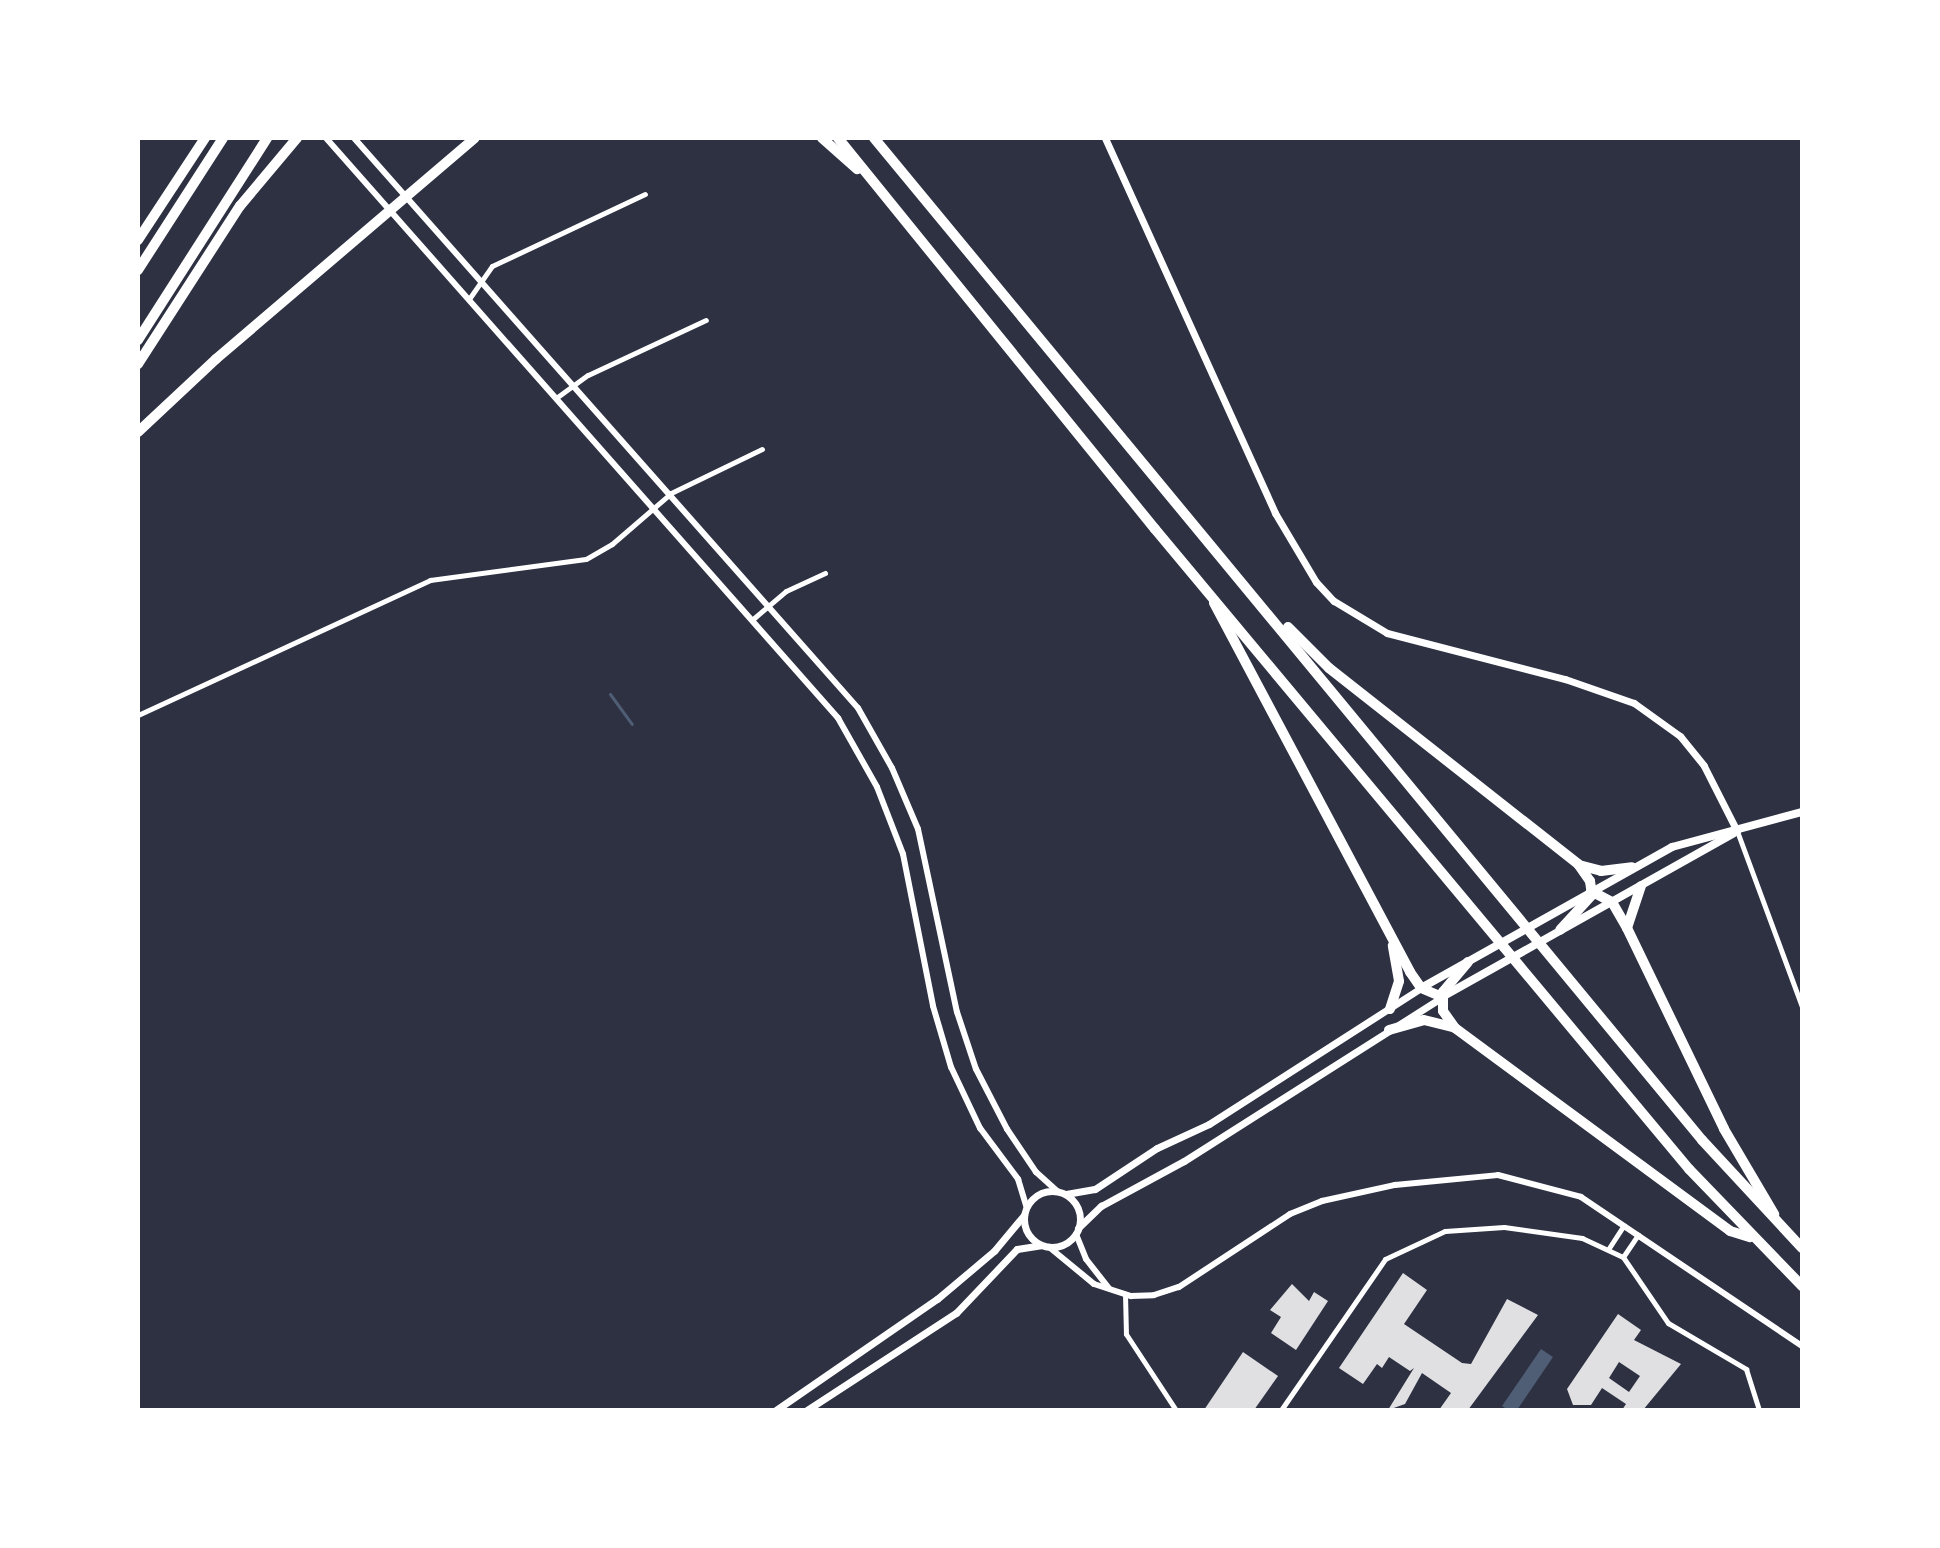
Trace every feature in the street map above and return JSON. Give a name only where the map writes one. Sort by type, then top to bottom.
[{"type":"highway","points":[[138,240],[205,138]]},
{"type":"highway","points":[[138,270],[223,138]]},
{"type":"highway","points":[[138,340],[267,138]]},
{"type":"highway","points":[[138,364],[248,195],[297,138]]},
{"type":"highway","points":[[138,432],[475,138]]},
{"type":"highway","points":[[822,138],[865,176]]},
{"type":"highway","points":[[838,138],[865,176],[1689,1169],[1751,1237],[1802,1286]]},
{"type":"highway","points":[[874,138],[1692,1128],[1802,1248]]},
{"type":"highway","points":[[1202,581],[1392,940],[1421,988],[1442,997]]},
{"type":"highway","points":[[1246,585],[1329,668],[1578,864],[1601,871],[1632,867]]},
{"type":"highway","points":[[1578,864],[1591,891],[1612,902],[1627,928],[1724,1129],[1783,1230]]},
{"type":"highway","points":[[1627,928],[1641,886]]},
{"type":"highway","points":[[1560,930],[1584,907],[1591,891]]},
{"type":"highway","points":[[1390,1009],[1399,981],[1392,940]]},
{"type":"highway","points":[[1470,961],[1445,986],[1442,997],[1443,1011],[1455,1028],[1730,1231],[1751,1237]]},
{"type":"highway","points":[[1389,1030],[1424,1020],[1455,1028]]},
{"type":"main road","points":[[1105,138],[1275,513],[1316,582],[1334,601],[1387,633],[1577,682],[1634,703],[1680,736],[1704,766],[1737,831]]},
{"type":"main road","points":[[776,1410],[937,1299],[994,1251],[1039,1194],[1057,1191],[1066,1194],[1105,1185],[1421,988],[1632,867],[1704,835],[1737,831],[1802,812]]},
{"type":"main road","points":[[807,1410],[956,1313],[1017,1249],[1045,1246],[1077,1231],[1101,1206],[1184,1161],[1442,997],[1737,831]]},
{"type":"main road","points":[[1066,1194],[1078,1209],[1077,1231]]},
{"type":"main road","points":[[1025,1211],[1027,1233],[1045,1246]]},
{"type":"street","points":[[326,138],[838,718],[877,787],[903,854],[933,1006],[951,1067],[980,1128],[1018,1179],[1025,1211]]},
{"type":"street","points":[[354,138],[840,683],[892,768],[918,829],[957,1012],[976,1069],[1019,1147],[1057,1191]]},
{"type":"street","points":[[469,299],[481,278],[509,257],[645,194]]},
{"type":"street","points":[[556,398],[575,385],[706,320]]},
{"type":"street","points":[[138,715],[430,580],[586,559],[612,544],[671,493],[762,449]]},
{"type":"street","points":[[753,619],[769,604],[825,573]]},
{"type":"street","points":[[1737,831],[1802,1007]]},
{"type":"street","points":[[1045,1246],[1094,1284],[1125,1294],[1154,1295],[1179,1287],[1290,1214],[1345,1194],[1475,1174],[1526,1179],[1581,1197],[1802,1346]]},
{"type":"street","points":[[1609,1248],[1624,1225]]},
{"type":"street","points":[[1281,1410],[1378,1267],[1416,1240],[1445,1231],[1504,1227],[1609,1248],[1623,1257],[1668,1323],[1746,1369],[1759,1410]]},
{"type":"street","points":[[1077,1231],[1086,1259],[1112,1291]]},
{"type":"street","points":[[1623,1257],[1639,1235]]},
{"type":"street","points":[[1125,1294],[1126,1334],[1176,1410]]},
{"type":"water","points":[[1541,1349],[1553,1357],[1517,1410],[1508,1410],[1502,1406]]},
{"type":"building","points":[[1403,1273],[1427,1290],[1404,1324],[1462,1363],[1471,1364],[1507,1299],[1538,1315],[1468,1410],[1439,1410],[1451,1393],[1422,1373],[1405,1404],[1388,1410],[1414,1368],[1410,1371],[1389,1357],[1382,1368],[1377,1364],[1363,1384],[1339,1368]]},
{"type":"building","points":[[1292,1284],[1309,1301],[1314,1292],[1328,1301],[1296,1350],[1271,1333],[1281,1317],[1270,1310]]},
{"type":"building","points":[[1618,1314],[1641,1330],[1634,1340],[1681,1364],[1643,1410],[1622,1410],[1626,1404],[1602,1388],[1591,1405],[1573,1405],[1567,1389]],"holes":[[[1619,1362],[1640,1376],[1629,1392],[1609,1378]]]},
{"type":"building","points":[[1243,1352],[1278,1376],[1254,1410],[1204,1410]]},
{"type":"waterway","points":[[610,694],[632,724]]}]
